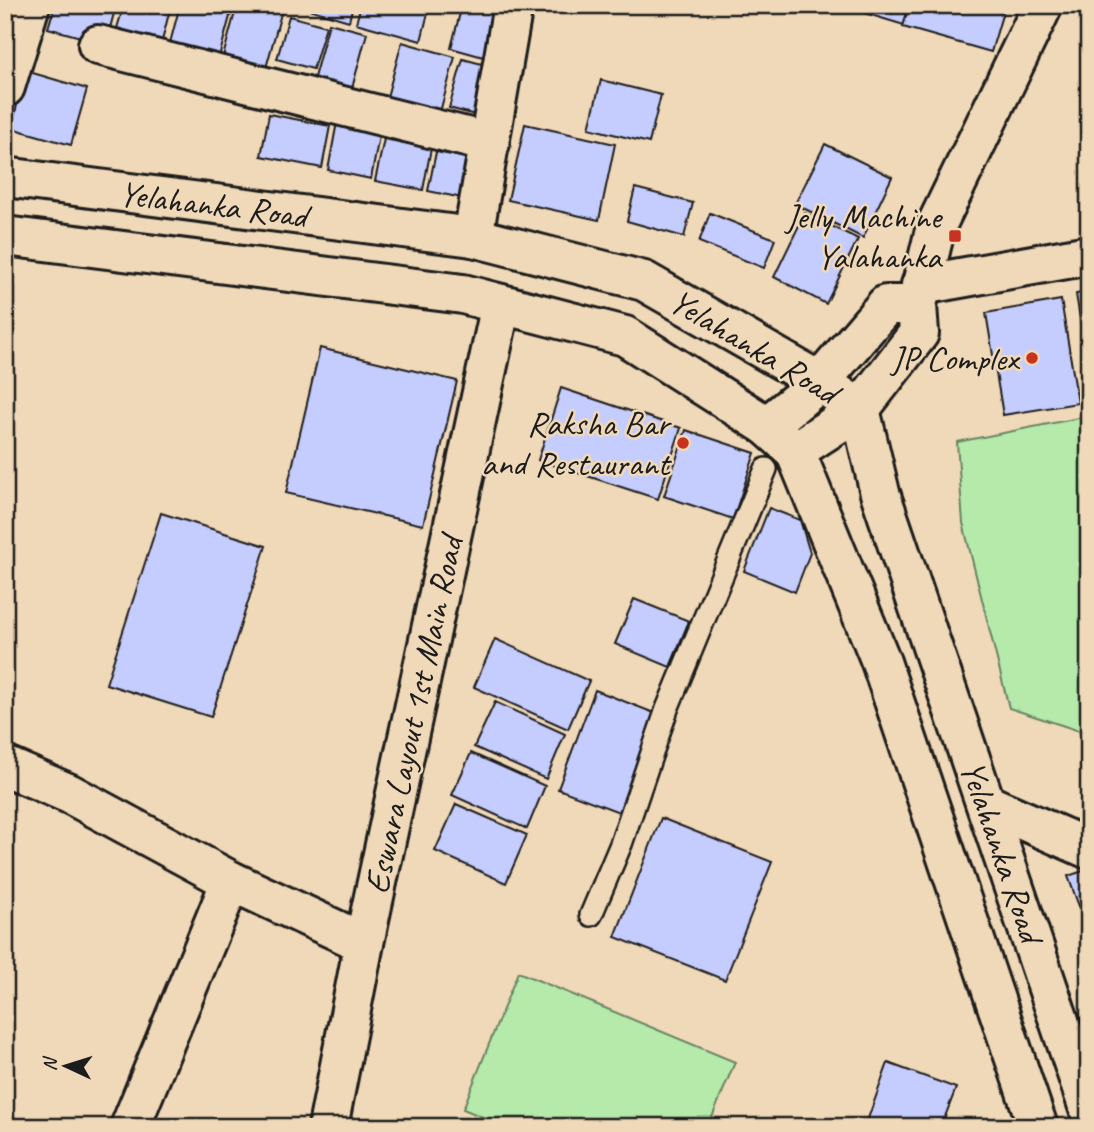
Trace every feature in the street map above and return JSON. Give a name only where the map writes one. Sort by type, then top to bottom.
[{"type":"main road","points":[[5,87],[30,5]]},
{"type":"main road","points":[[474,237],[513,5]]},
{"type":"main road","points":[[776,449],[860,409],[919,333],[919,295],[936,226],[1043,5]]},
{"type":"main road","points":[[98,45],[489,143]]},
{"type":"main road","name":"Yelahanka Road","points":[[5,177],[474,237],[644,281],[820,382],[860,409],[880,494],[1089,1110]]},
{"type":"main road","name":"Yelahanka Road","points":[[5,236],[463,294],[625,336],[776,449],[880,659],[1038,1127]]},
{"type":"main road","points":[[776,449],[820,382],[886,305],[1089,255]]},
{"type":"main road","name":"Eswara Layout 1st Main Road","points":[[328,1127],[364,943],[501,304]]},
{"type":"main road","points":[[5,766],[70,794],[231,881],[364,943]]},
{"type":"main road","points":[[986,804],[1089,849]]},
{"type":"main road","points":[[130,1127],[231,881]]},
{"type":"lane","points":[[591,915],[621,844],[667,709],[776,449]]},
{"type":"green space","points":[[1089,416],[1089,734],[1009,708],[963,523],[957,442]]},
{"type":"green space","points":[[518,972],[735,1062],[708,1127],[507,1127],[463,1109]]},
{"type":"building","points":[[55,5],[116,5],[106,44],[48,28]]},
{"type":"building","points":[[124,5],[171,5],[162,41],[117,28]]},
{"type":"building","points":[[180,5],[233,5],[219,57],[170,43]]},
{"type":"building","points":[[237,5],[266,5],[282,10],[264,75],[221,64]]},
{"type":"building","points":[[295,5],[353,5],[349,21]]},
{"type":"building","points":[[361,5],[430,5],[421,41],[356,23]]},
{"type":"building","points":[[462,5],[475,5],[499,12],[487,58],[451,48]]},
{"type":"building","points":[[838,5],[909,5],[904,25]]},
{"type":"building","points":[[909,5],[1005,5],[991,52],[903,27]]},
{"type":"building","points":[[289,16],[326,26],[313,69],[277,59]]},
{"type":"building","points":[[329,23],[367,33],[348,103],[310,92]]},
{"type":"building","points":[[402,42],[455,57],[437,123],[384,108]]},
{"type":"building","points":[[463,59],[497,68],[483,117],[449,108]]},
{"type":"building","points":[[26,71],[87,89],[71,145],[11,128]]},
{"type":"building","points":[[601,80],[661,95],[649,143],[589,128]]},
{"type":"building","points":[[269,114],[330,126],[322,168],[261,156]]},
{"type":"building","points":[[337,122],[380,131],[371,179],[328,170]]},
{"type":"building","points":[[525,124],[615,144],[599,220],[508,200]]},
{"type":"building","points":[[384,139],[431,148],[423,190],[375,181]]},
{"type":"building","points":[[825,144],[892,177],[863,238],[795,204]]},
{"type":"building","points":[[436,152],[479,160],[472,200],[428,191]]},
{"type":"building","points":[[635,188],[693,203],[684,237],[627,221]]},
{"type":"building","points":[[710,213],[775,239],[764,268],[699,242]]},
{"type":"building","points":[[805,213],[858,239],[826,304],[774,277]]},
{"type":"building","points":[[1089,292],[1089,375],[1076,294]]},
{"type":"building","name":"JP Complex","points":[[1061,300],[1078,403],[1003,415],[986,313]]},
{"type":"building","points":[[320,348],[457,381],[423,525],[286,493]]},
{"type":"building","points":[[561,388],[681,428],[658,499],[538,460]]},
{"type":"building","points":[[686,430],[755,453],[733,519],[664,496]]},
{"type":"building","points":[[769,508],[800,520],[810,553],[795,592],[744,571]]},
{"type":"building","points":[[161,513],[266,546],[211,717],[106,684]]},
{"type":"building","points":[[634,599],[689,621],[670,667],[615,644]]},
{"type":"building","points":[[495,639],[589,681],[568,729],[474,687]]},
{"type":"building","points":[[595,690],[657,714],[619,812],[558,789]]},
{"type":"building","points":[[495,702],[565,734],[546,779],[474,747]]},
{"type":"building","points":[[471,753],[545,786],[527,829],[452,795]]},
{"type":"building","points":[[456,804],[527,835],[506,883],[435,851]]},
{"type":"building","points":[[661,818],[772,862],[725,980],[615,937]]},
{"type":"building","points":[[1089,869],[1089,934],[1068,876]]},
{"type":"building","points":[[888,1063],[956,1088],[941,1127],[865,1127]]},
{"type":"place","name":"Jelly Machine Yalahanka","points":[[955,236]]},
{"type":"place","name":"JP Complex","points":[[1032,358]]},
{"type":"place","name":"Raksha Bar and Restaurant","points":[[683,443]]}]
